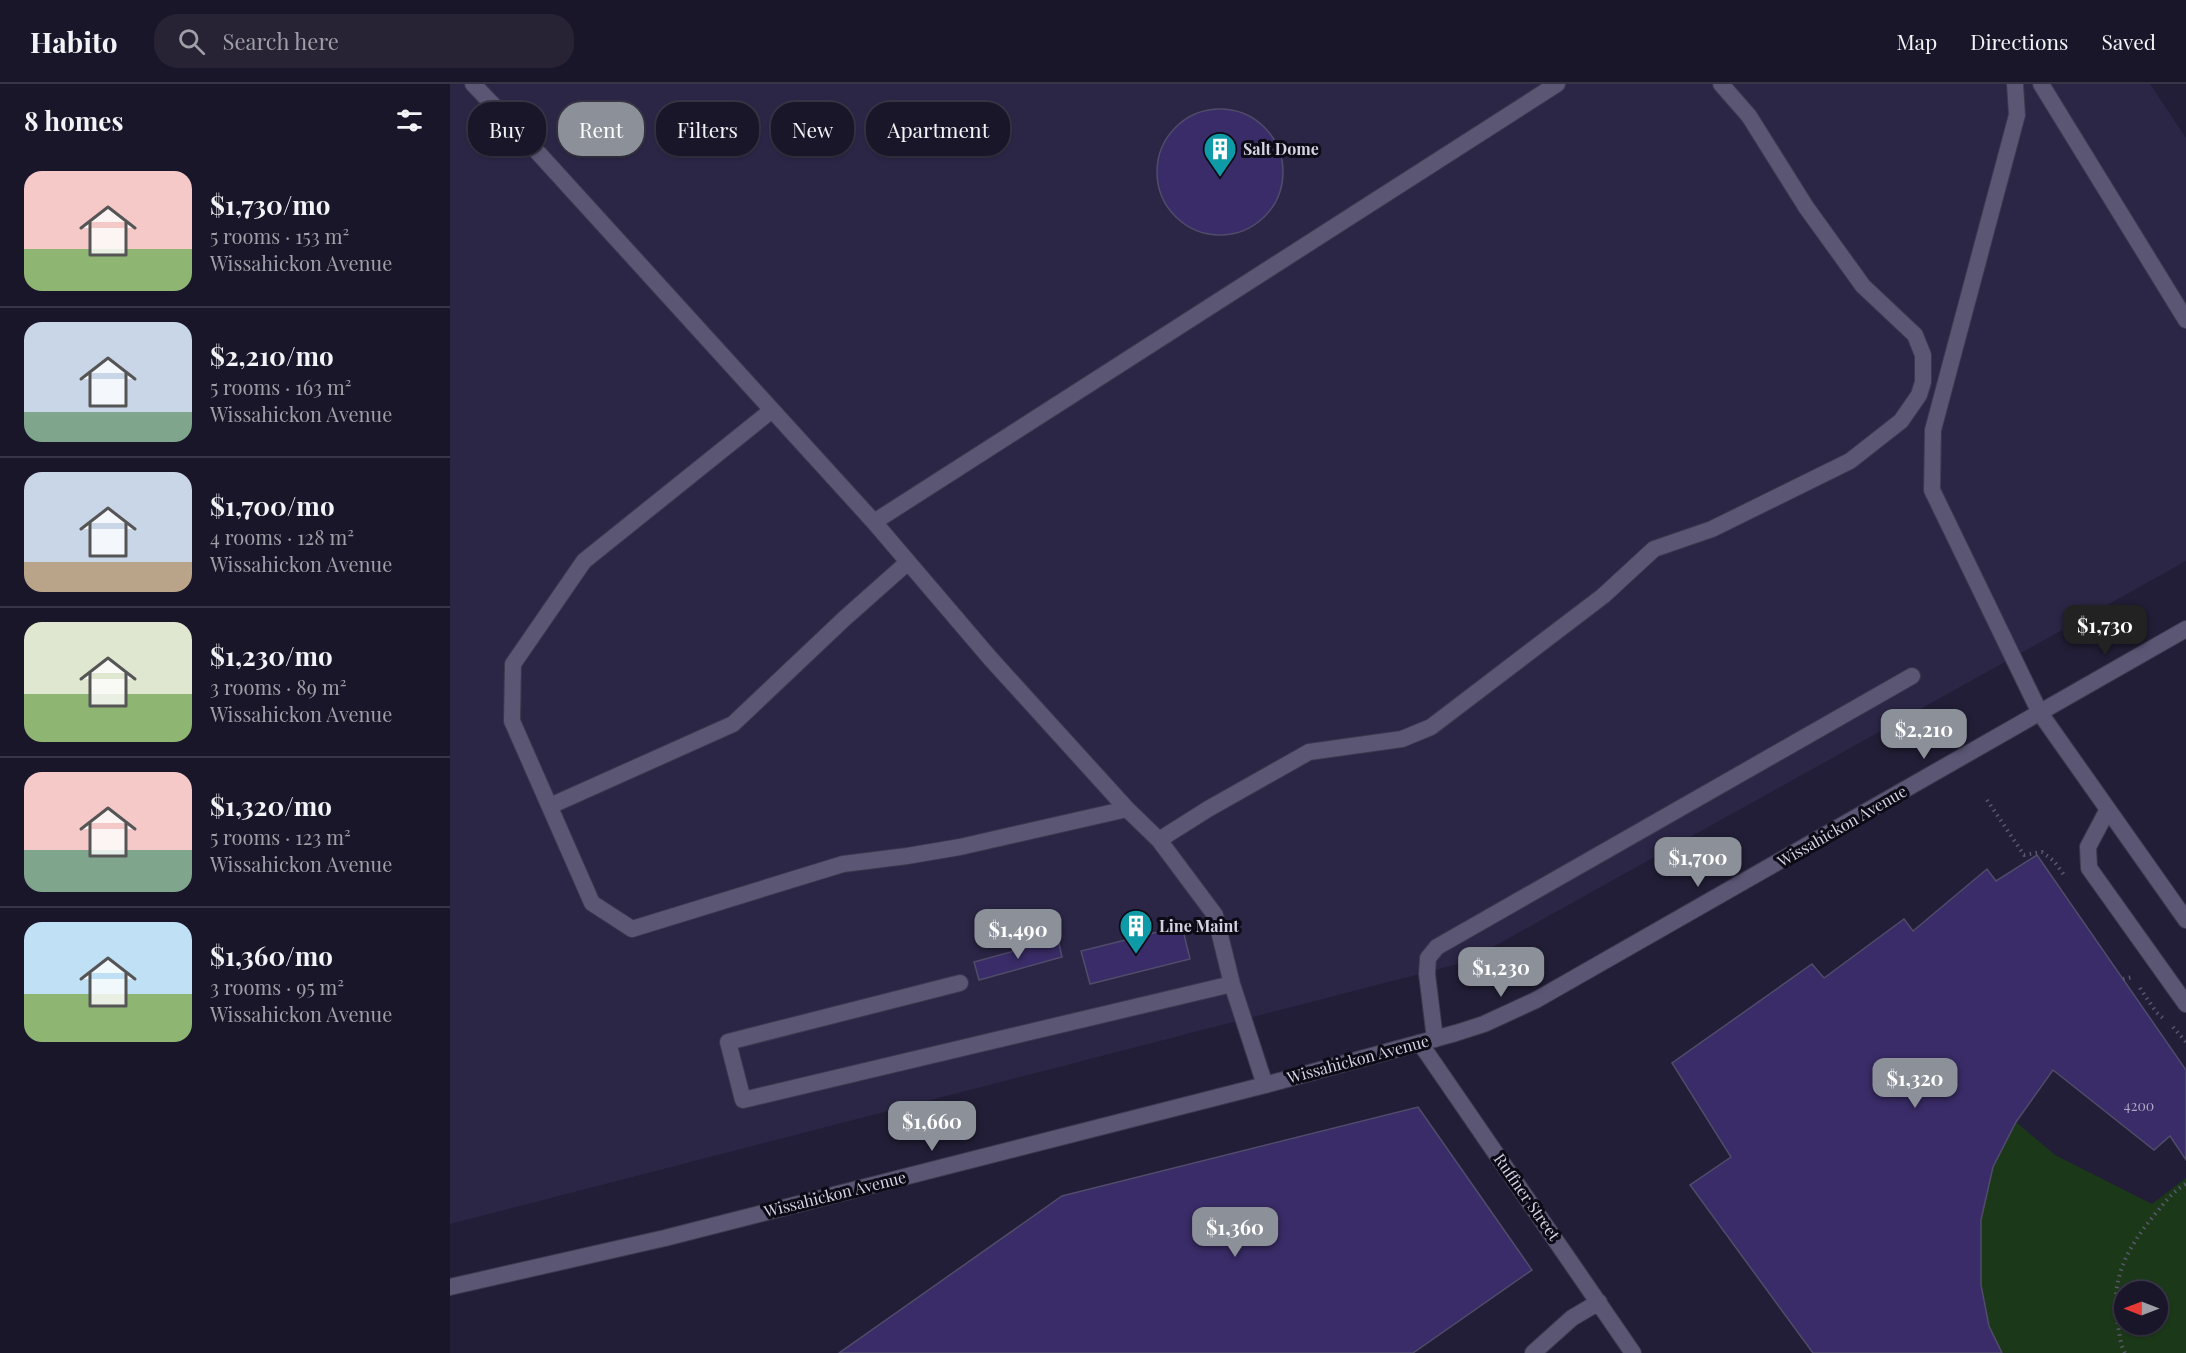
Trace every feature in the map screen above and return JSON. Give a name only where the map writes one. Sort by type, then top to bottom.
[{"type":"street","points":[[473,84],[874,522],[990,658],[1159,840],[1215,915],[1232,984],[1265,1085]]},
{"type":"street","points":[[874,522],[1557,84]]},
{"type":"street","points":[[1159,840],[1208,808],[1310,752],[1402,739],[1431,727],[1603,596],[1654,549],[1712,529],[1850,461],[1901,421],[1919,395],[1923,382],[1923,356],[1915,335],[1863,286],[1806,207],[1749,116],[1721,84]]},
{"type":"street","points":[[2015,84],[2017,115],[1933,430],[1932,490],[2040,713],[2186,920]]},
{"type":"street","points":[[2041,84],[2186,320]]},
{"type":"street","points":[[772,410],[584,561],[513,664],[512,721],[592,903],[632,929],[843,864],[960,847],[1127,808]]},
{"type":"street","points":[[550,806],[733,724],[907,563]]},
{"type":"street","name":"Wissahickon Avenue","points":[[450,1287],[665,1238],[1265,1085],[1484,1024],[1536,1000],[2186,629]]},
{"type":"street","points":[[1427,1041],[1428,958],[1437,947],[1912,676]]},
{"type":"street","points":[[2108,811],[2088,847],[2089,868],[2186,1004]]},
{"type":"street","points":[[960,984],[728,1042],[743,1100],[1232,984]]},
{"type":"street","name":"Ruffner Street","points":[[1427,1041],[1633,1353]]},
{"type":"street","points":[[1533,1353],[1572,1318],[1599,1302]]},
{"type":"path","points":[[1987,800],[2024,855],[2042,852],[2054,861],[2066,878]]},
{"type":"path","points":[[2127,968],[2156,1012],[2164,1019]]},
{"type":"path","points":[[2123,979],[2133,977]]},
{"type":"path","points":[[2172,1026],[2186,1042]]},
{"type":"path","points":[[2125,1353],[2115,1312],[2116,1289],[2125,1257],[2144,1228],[2175,1190],[2186,1184]]},
{"type":"shaded area","points":[[450,84],[2150,84],[2186,138],[2186,561],[1466,962],[450,1224]]},
{"type":"green space","points":[[2016,1122],[2055,1155],[2152,1204],[2186,1178],[2186,1353],[2002,1353],[1989,1326],[1981,1285],[1981,1220],[1993,1167]]},
{"type":"building","name":"Salt Dome","points":[[1220,109],[1244,114],[1264,128],[1278,148],[1283,172],[1278,196],[1264,216],[1244,230],[1220,235],[1196,230],[1176,216],[1162,196],[1157,172],[1162,148],[1176,128],[1196,114]]},
{"type":"building","points":[[2037,855],[2186,1070],[2186,1160],[2170,1136],[2154,1150],[2053,1070],[2016,1122],[1993,1167],[1981,1220],[1981,1285],[1989,1326],[2002,1353],[1813,1353],[1690,1185],[1731,1157],[1672,1063],[1812,964],[1824,978],[1904,919],[1913,931],[1987,869],[1996,881]]},
{"type":"building","name":"Line Maint","points":[[1182,926],[1190,959],[1090,984],[1081,951]]},
{"type":"building","points":[[1058,939],[1062,957],[979,980],[974,962]]},
{"type":"building","points":[[1418,1107],[1532,1270],[1413,1353],[839,1353],[1062,1196]]},
{"type":"place","name":"Salt Dome","points":[[1220,178]]},
{"type":"place","name":"Line Maint","points":[[1136,955]]}]
